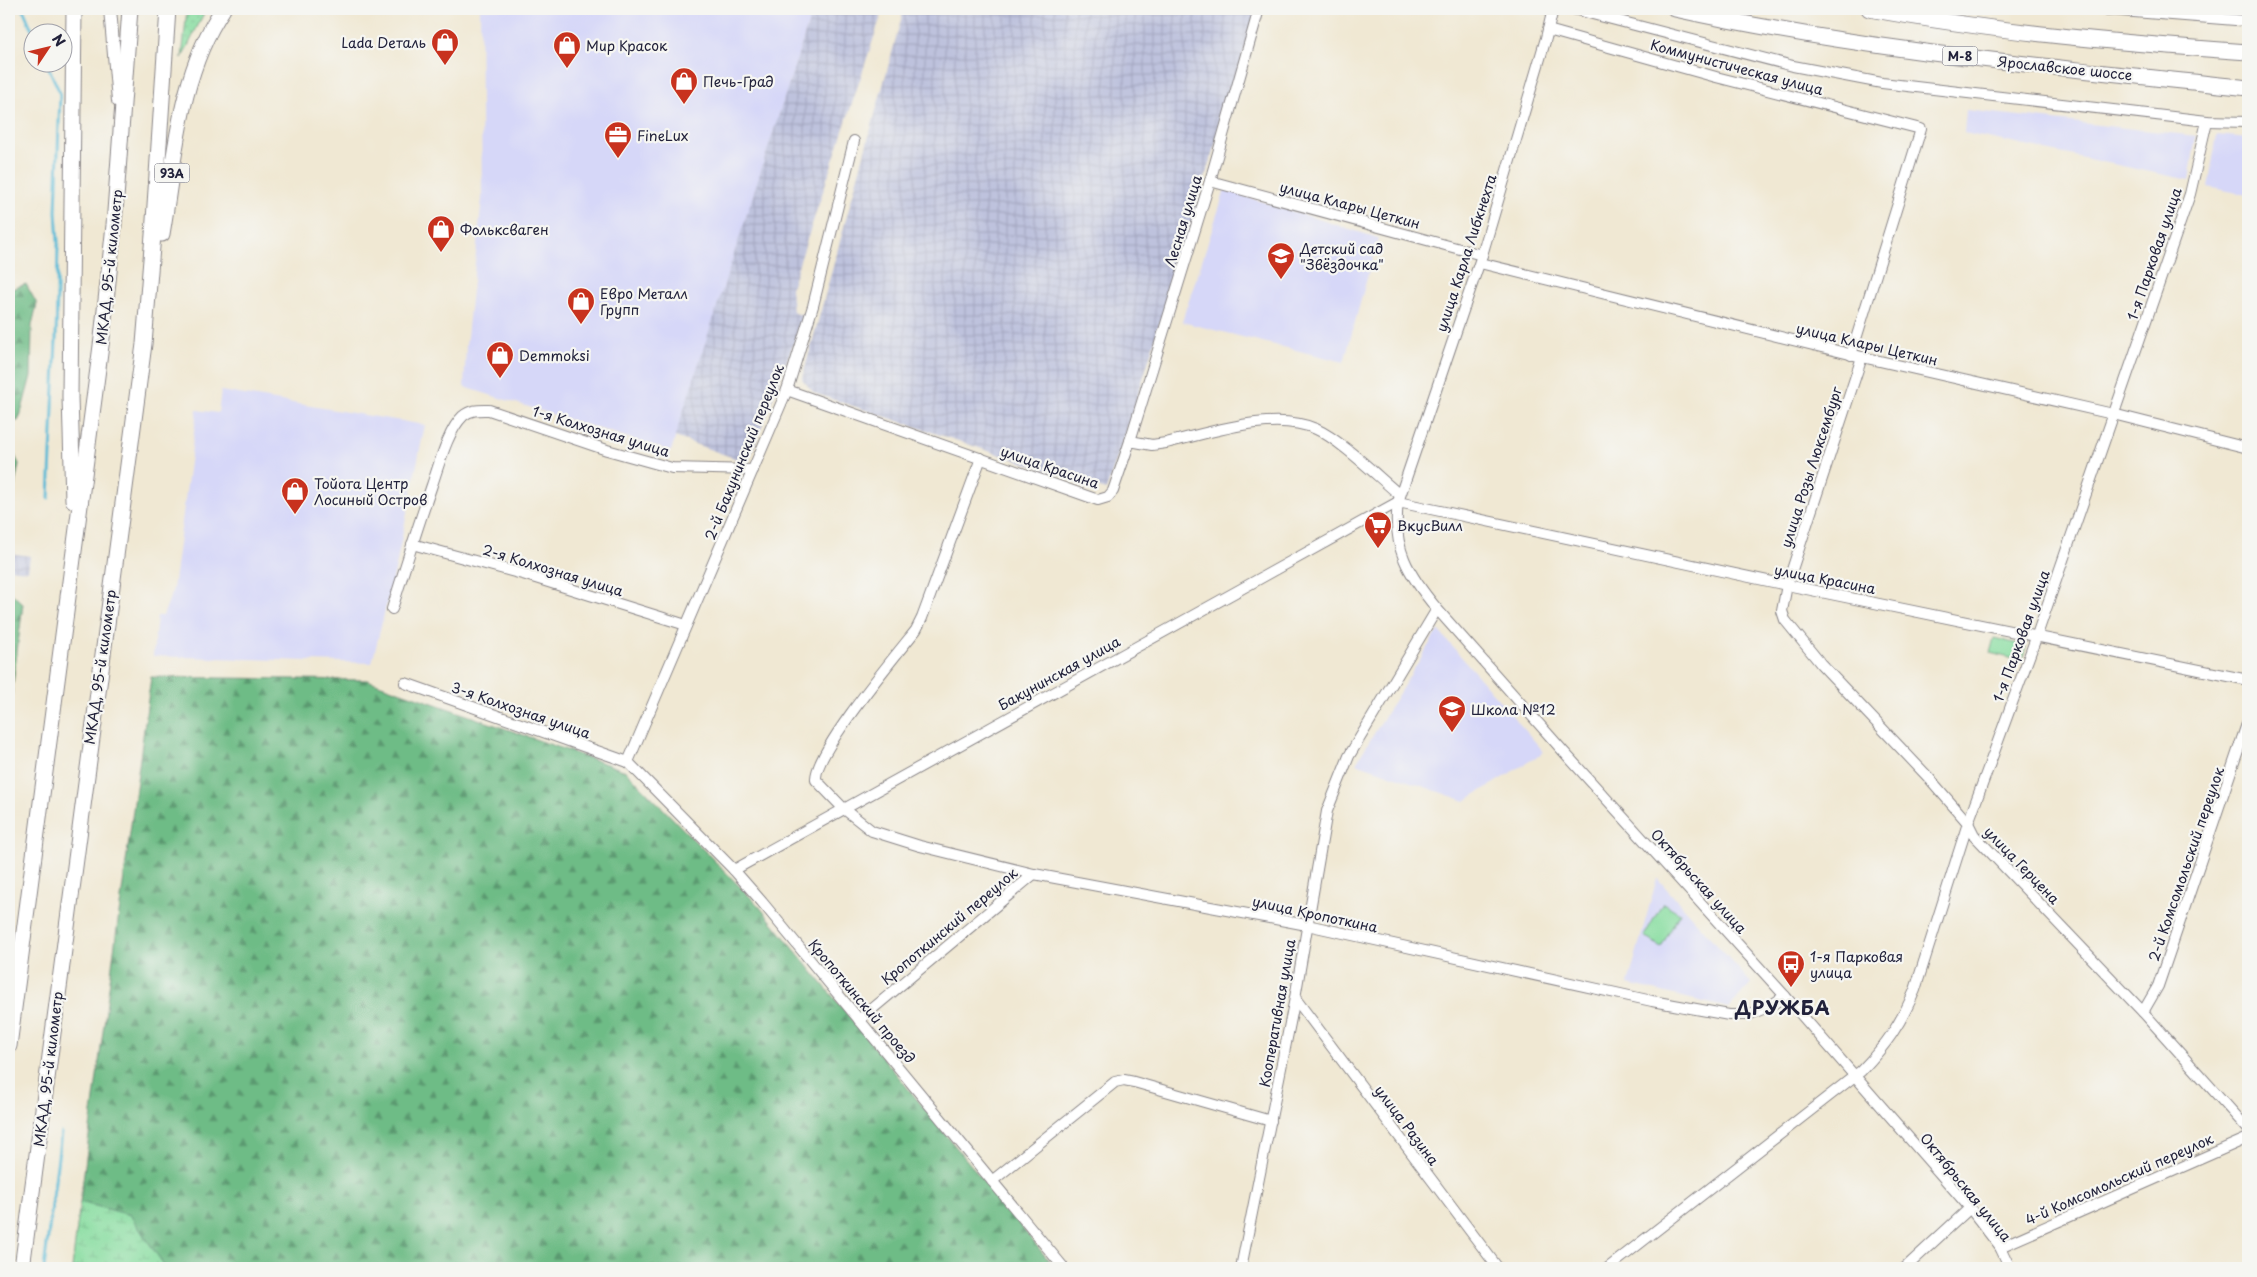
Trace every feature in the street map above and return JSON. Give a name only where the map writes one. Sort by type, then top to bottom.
[{"type":"highway","points":[[74,9],[70,397],[74,544]]},
{"type":"highway","name":"МКАД, 95-й километр","points":[[22,1268],[144,344],[168,9]]},
{"type":"highway","name":"93A","points":[[144,344],[189,81],[198,54],[211,26],[223,9]]},
{"type":"highway","name":"Ярославское шоссе","points":[[1675,9],[1800,32],[1955,56],[2248,88]]},
{"type":"highway","name":"М-8","points":[[1869,9],[1954,23],[2096,41],[2248,52]]},
{"type":"highway","name":"МКАД, 95-й километр","points":[[9,1046],[102,338],[114,225],[129,16]]},
{"type":"main road","points":[[110,9],[116,61],[120,144]]},
{"type":"street","name":"Лесная улица","points":[[1130,441],[1210,181],[1259,9]]},
{"type":"street","name":"улица Карла Либкнехта","points":[[1399,499],[1481,259],[1553,9]]},
{"type":"street","points":[[1573,9],[1793,66],[1882,83],[2207,120],[2248,122]]},
{"type":"street","points":[[2096,9],[2224,14],[2248,21]]},
{"type":"street","name":"Коммунистическая улица","points":[[1548,30],[1716,77],[1921,128]]},
{"type":"street","name":"1-я Парковая улица","points":[[1608,1268],[1854,1077],[1882,1050],[1904,1016],[1915,990],[1968,824],[2037,635],[2190,194],[2207,120]]},
{"type":"street","name":"улица Розы Люксембург","points":[[1786,585],[1856,356],[1921,128]]},
{"type":"street","name":"2-й Бакунинский переулок","points":[[628,762],[787,390],[812,306],[854,141]]},
{"type":"street","name":"улица Клары Цеткин","points":[[1210,181],[1481,259],[1856,356],[2113,414],[2248,448]]},
{"type":"street","name":"улица Красина","points":[[787,390],[1089,498],[1103,500],[1113,491],[1130,441],[1152,445],[1268,421],[1291,421],[1316,428],[1337,442],[1399,499],[1786,585],[2037,635],[2248,680]]},
{"type":"street","name":"1-я Колхозная улица","points":[[412,544],[444,451],[457,424],[464,415],[472,410],[489,410],[607,450],[672,468],[753,470]]},
{"type":"street","name":"улица Кропоткина","points":[[981,458],[916,630],[843,726],[817,769],[816,780],[843,808],[872,831],[920,846],[1034,874],[1308,925],[1652,1002],[1729,1015],[1748,1015],[1770,1006],[1785,996]]},
{"type":"street","name":"Октябрьская улица","points":[[1399,499],[1395,522],[1401,553],[1416,582],[1437,609],[1785,996],[1970,1208],[2000,1247],[2010,1268]]},
{"type":"street","name":"Бакунинская улица","points":[[734,870],[1399,499]]},
{"type":"street","points":[[392,609],[412,544]]},
{"type":"street","name":"2-я Колхозная улица","points":[[412,544],[526,575],[686,625]]},
{"type":"street","name":"улица Герцена","points":[[1786,585],[1782,611],[1791,628],[1968,824],[1974,835],[2143,1012],[2248,1129]]},
{"type":"street","name":"Кооперативная улица","points":[[1240,1268],[1295,998],[1327,811],[1349,756],[1437,609]]},
{"type":"street","name":"3-я Колхозная улица","points":[[405,683],[628,762]]},
{"type":"street","name":"2-й Комсомольский переулок","points":[[2143,1012],[2158,986],[2248,721]]},
{"type":"street","name":"Кропоткинский проезд","points":[[628,762],[734,870],[1064,1268]]},
{"type":"street","name":"Кропоткинский переулок","points":[[859,1020],[1034,874]]},
{"type":"street","name":"улица Разина","points":[[1295,998],[1498,1268]]},
{"type":"street","points":[[992,1181],[1115,1082],[1124,1080],[1271,1121]]},
{"type":"street","name":"4-й Комсомольский переулок","points":[[2000,1247],[2248,1138]]},
{"type":"street","points":[[1905,1268],[1970,1208]]},
{"type":"shaded area","points":[[480,9],[813,9],[671,451],[464,387],[466,346],[482,199]]},
{"type":"shaded area","points":[[813,9],[883,10],[791,288],[793,312],[804,316],[748,463],[675,437]]},
{"type":"shaded area","points":[[904,9],[1257,9],[1129,424],[1106,490],[814,393],[802,379]]},
{"type":"shaded area","points":[[1966,110],[2196,136],[2189,180],[1964,133]]},
{"type":"shaded area","points":[[2217,135],[2248,138],[2248,195],[2208,187]]},
{"type":"shaded area","name":"Детский сад \"Звёздочка\"","points":[[1225,190],[1378,238],[1344,362],[1182,322]]},
{"type":"shaded area","name":"Тойота Центр Лосиный Остров","points":[[221,391],[425,425],[396,566],[372,663],[153,656],[157,616],[163,616],[173,589],[197,410],[218,413]]},
{"type":"shaded area","points":[[9,553],[30,556],[28,571],[9,569]]},
{"type":"shaded area","name":"Школа №12","points":[[1438,630],[1544,752],[1465,801],[1356,763]]},
{"type":"shaded area","points":[[1657,878],[1751,983],[1729,1008],[1628,984]]},
{"type":"green space","points":[[187,9],[206,9],[182,58]]},
{"type":"green space","points":[[26,284],[37,304],[32,325],[31,376],[20,417],[18,421],[13,422],[9,415],[9,355],[13,353],[12,332],[9,331],[9,290]]},
{"type":"green space","points":[[9,444],[19,464],[9,508]]},
{"type":"green space","points":[[9,591],[23,604],[9,716]]},
{"type":"green space","points":[[1994,638],[2026,646],[2022,661],[1990,653]]},
{"type":"green space","points":[[151,677],[367,680],[626,771],[758,905],[1055,1268],[166,1268],[130,1215],[80,1202]]},
{"type":"green space","points":[[1663,903],[1680,913],[1661,947],[1644,936]]},
{"type":"green space","points":[[80,1202],[130,1215],[166,1268],[72,1268]]},
{"type":"waterway","points":[[23,9],[29,22]]},
{"type":"waterway","points":[[49,498],[56,340],[58,242],[56,212],[60,93],[51,72]]},
{"type":"waterway","points":[[44,1268],[61,1133]]},
{"type":"place","name":"Lada Dеталь","points":[[445,66]]},
{"type":"place","name":"Мир Красок","points":[[567,69]]},
{"type":"place","name":"Печь-Град","points":[[684,105]]},
{"type":"place","name":"FineLux","points":[[618,159]]},
{"type":"place","name":"Фольксваген","points":[[441,253]]},
{"type":"place","name":"Детский сад \"Звёздочка\"","points":[[1281,280]]},
{"type":"place","name":"Евро Металл Групп","points":[[581,325]]},
{"type":"place","name":"Demmoksi","points":[[500,379]]},
{"type":"place","name":"Тойота Центр Лосиный Остров","points":[[295,515]]},
{"type":"place","name":"ВкусВилл","points":[[1378,549]]},
{"type":"place","name":"Школа №12","points":[[1452,733]]},
{"type":"place","name":"1-я Парковая улица","points":[[1791,988]]},
{"type":"district","name":"ДРУЖБА","points":[[1783,1007]]}]
